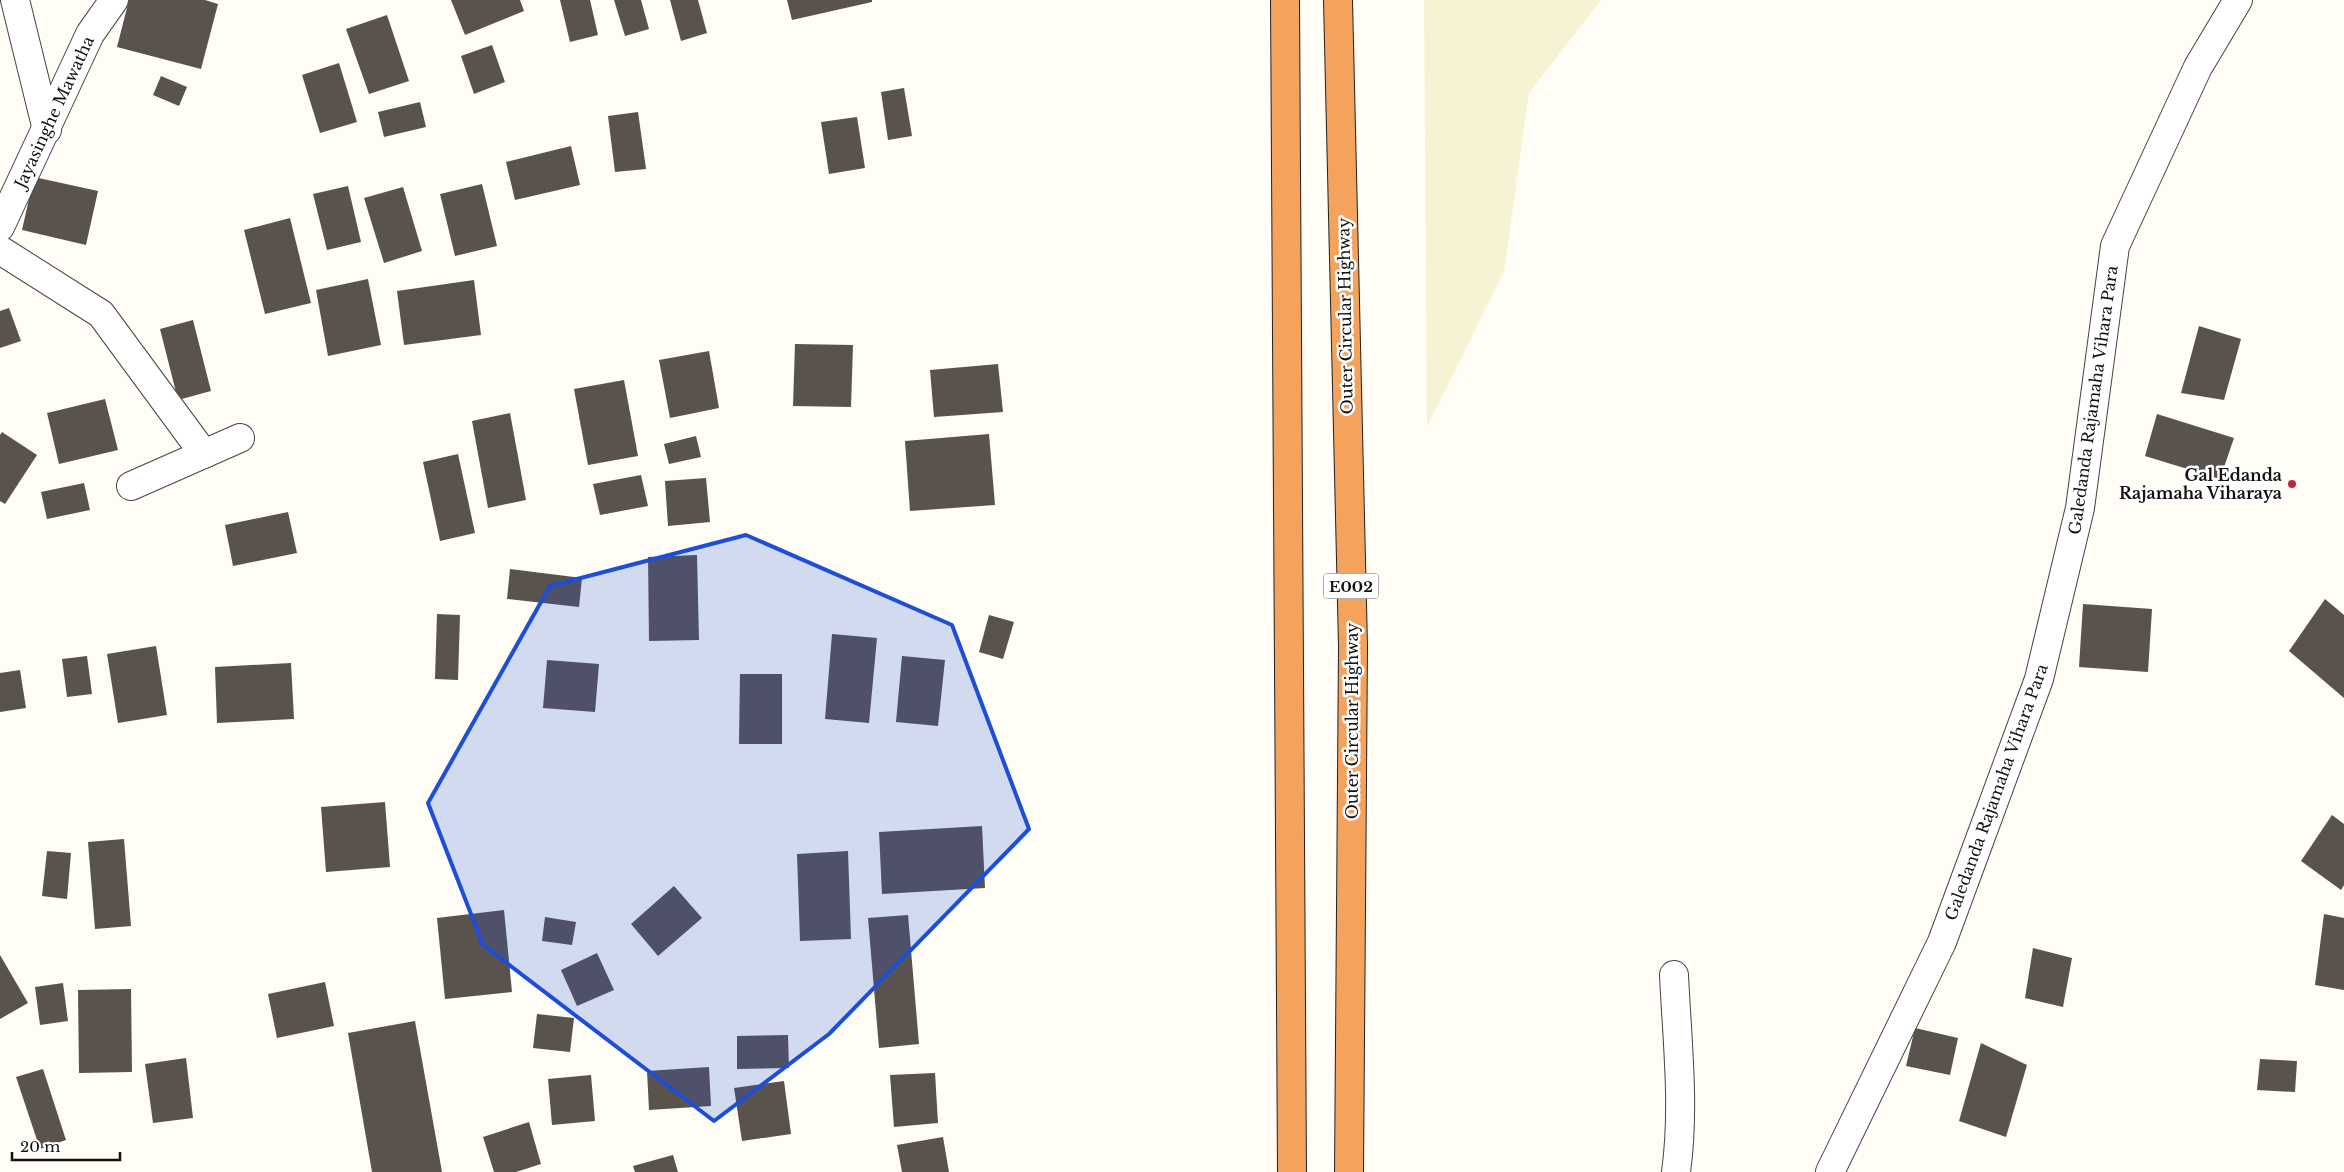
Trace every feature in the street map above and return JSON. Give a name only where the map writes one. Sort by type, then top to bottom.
[{"type":"highway","points":[[1285,0],[1292,1172]]},
{"type":"highway","name":"Outer Circular Highway","points":[[1338,0],[1353,646],[1349,1172]]},
{"type":"street","points":[[15,0],[46,130]]},
{"type":"street","name":"Jayasinghe Mawatha","points":[[0,227],[90,34],[114,0]]},
{"type":"street","name":"Galedanda Rajamaha Vihara Para","points":[[1830,1172],[1942,942],[2040,680],[2080,508],[2115,246],[2198,67],[2238,0]]},
{"type":"street","points":[[0,250],[101,314],[204,454]]},
{"type":"street","points":[[131,486],[240,438]]},
{"type":"street","points":[[1674,975],[1679,1063],[1680,1135],[1676,1172]]},
{"type":"highlighted area","points":[[746,535],[952,625],[1029,829],[829,1034],[714,1121],[483,945],[428,803],[550,586]]},
{"type":"shaded area","points":[[1424,0],[1601,0],[1529,93],[1504,272],[1427,427]]},
{"type":"building","points":[[129,0],[205,0],[218,4],[201,69],[117,47]]},
{"type":"building","points":[[451,0],[520,0],[524,11],[465,35]]},
{"type":"building","points":[[560,0],[590,0],[598,35],[570,42]]},
{"type":"building","points":[[614,0],[641,0],[649,29],[625,36]]},
{"type":"building","points":[[670,0],[698,0],[707,33],[681,41]]},
{"type":"building","points":[[787,0],[872,0],[872,2],[792,20]]},
{"type":"building","points":[[387,15],[409,81],[369,94],[346,29]]},
{"type":"building","points":[[492,45],[505,82],[474,94],[461,56]]},
{"type":"building","points":[[339,63],[357,122],[320,133],[302,75]]},
{"type":"building","points":[[161,76],[187,87],[179,106],[153,95]]},
{"type":"building","points":[[904,88],[912,136],[888,140],[881,92]]},
{"type":"building","points":[[420,102],[426,127],[384,137],[378,112]]},
{"type":"building","points":[[638,112],[646,169],[615,172],[608,116]]},
{"type":"building","points":[[857,117],[865,168],[829,174],[821,122]]},
{"type":"building","points":[[571,146],[580,185],[515,200],[506,162]]},
{"type":"building","points":[[34,177],[98,191],[86,245],[22,230]]},
{"type":"building","points":[[482,184],[497,246],[455,256],[440,194]]},
{"type":"building","points":[[348,186],[361,242],[327,250],[313,194]]},
{"type":"building","points":[[403,187],[422,251],[384,263],[364,198]]},
{"type":"building","points":[[290,218],[311,303],[265,314],[244,230]]},
{"type":"building","points":[[368,279],[381,345],[328,356],[316,290]]},
{"type":"building","points":[[474,280],[481,335],[404,345],[397,291]]},
{"type":"building","points":[[9,308],[21,341],[0,348],[0,311]]},
{"type":"building","points":[[193,320],[211,391],[178,400],[160,329]]},
{"type":"building","points":[[2199,326],[2241,339],[2224,400],[2181,393]]},
{"type":"building","points":[[795,344],[853,345],[851,407],[793,406]]},
{"type":"building","points":[[709,351],[719,408],[670,418],[659,360]]},
{"type":"building","points":[[998,364],[1003,412],[934,417],[930,370]]},
{"type":"building","points":[[624,380],[638,456],[588,465],[574,389]]},
{"type":"building","points":[[105,399],[118,450],[59,464],[47,413]]},
{"type":"building","points":[[510,413],[526,500],[488,508],[472,421]]},
{"type":"building","points":[[2157,414],[2234,438],[2220,479],[2145,456]]},
{"type":"building","points":[[2,432],[37,455],[5,504],[0,501],[0,435]]},
{"type":"building","points":[[989,434],[995,505],[910,511],[905,441]]},
{"type":"building","points":[[696,436],[701,457],[669,464],[664,444]]},
{"type":"building","points":[[458,454],[475,533],[440,541],[423,462]]},
{"type":"building","points":[[641,475],[648,506],[600,515],[593,484]]},
{"type":"building","points":[[706,478],[710,522],[668,526],[665,481]]},
{"type":"building","points":[[84,483],[90,510],[47,519],[41,492]]},
{"type":"building","points":[[288,512],[297,553],[233,566],[225,525]]},
{"type":"building","points":[[697,555],[699,640],[649,641],[648,557]]},
{"type":"building","points":[[510,569],[582,578],[579,607],[507,599]]},
{"type":"building","points":[[2325,599],[2344,615],[2344,698],[2289,651]]},
{"type":"building","points":[[2083,604],[2152,609],[2148,672],[2079,667]]},
{"type":"building","points":[[437,614],[460,615],[458,680],[435,679]]},
{"type":"building","points":[[989,615],[1014,622],[1003,659],[979,652]]},
{"type":"building","points":[[832,634],[877,638],[869,723],[825,719]]},
{"type":"building","points":[[156,646],[167,715],[118,723],[107,654]]},
{"type":"building","points":[[87,656],[92,694],[67,697],[62,659]]},
{"type":"building","points":[[902,656],[945,660],[938,726],[896,722]]},
{"type":"building","points":[[547,660],[599,664],[595,712],[543,708]]},
{"type":"building","points":[[291,663],[294,719],[217,723],[215,667]]},
{"type":"building","points":[[20,670],[26,708],[0,712],[0,673]]},
{"type":"building","points":[[740,674],[782,674],[782,744],[739,744]]},
{"type":"building","points":[[385,802],[390,867],[326,872],[321,807]]},
{"type":"building","points":[[2332,815],[2344,824],[2344,885],[2341,890],[2301,861]]},
{"type":"building","points":[[982,826],[985,888],[882,894],[879,832]]},
{"type":"building","points":[[124,839],[131,926],[95,929],[88,842]]},
{"type":"building","points":[[47,851],[71,853],[67,899],[42,896]]},
{"type":"building","points":[[848,851],[851,939],[800,941],[797,854]]},
{"type":"building","points":[[674,886],[702,918],[658,956],[631,924]]},
{"type":"building","points":[[504,910],[512,992],[445,999],[437,918]]},
{"type":"building","points":[[2324,914],[2344,918],[2344,990],[2315,985]]},
{"type":"building","points":[[908,915],[919,1044],[879,1048],[868,918]]},
{"type":"building","points":[[545,917],[576,922],[572,945],[542,941]]},
{"type":"building","points":[[2033,948],[2072,958],[2063,1007],[2025,998]]},
{"type":"building","points":[[597,953],[614,990],[577,1006],[561,970]]},
{"type":"building","points":[[0,955],[28,1003],[0,1019]]},
{"type":"building","points":[[325,982],[334,1026],[277,1038],[268,994]]},
{"type":"building","points":[[63,983],[68,1021],[40,1025],[35,987]]},
{"type":"building","points":[[131,989],[132,1072],[79,1073],[78,990]]},
{"type":"building","points":[[537,1014],[574,1018],[570,1052],[533,1048]]},
{"type":"building","points":[[415,1021],[442,1172],[372,1172],[348,1033]]},
{"type":"building","points":[[1915,1028],[1958,1038],[1950,1075],[1906,1066]]},
{"type":"building","points":[[788,1035],[789,1068],[737,1069],[737,1036]]},
{"type":"building","points":[[1981,1043],[2027,1065],[2006,1137],[1959,1121]]},
{"type":"building","points":[[186,1058],[193,1118],[153,1123],[145,1064]]},
{"type":"building","points":[[2260,1059],[2297,1061],[2295,1092],[2257,1090]]},
{"type":"building","points":[[709,1067],[711,1106],[649,1110],[647,1071]]},
{"type":"building","points":[[43,1069],[66,1140],[40,1149],[16,1077]]},
{"type":"building","points":[[935,1073],[938,1123],[894,1127],[890,1075]]},
{"type":"building","points":[[591,1075],[595,1121],[552,1125],[548,1079]]},
{"type":"building","points":[[784,1081],[791,1134],[742,1141],[734,1088]]},
{"type":"building","points":[[529,1122],[541,1164],[516,1172],[494,1172],[483,1137]]},
{"type":"building","points":[[943,1137],[949,1172],[902,1172],[897,1145]]},
{"type":"building","points":[[673,1155],[678,1172],[635,1172],[633,1166]]},
{"type":"place","name":"Gal Edanda Rajamaha Viharaya","points":[[2292,484]]}]
